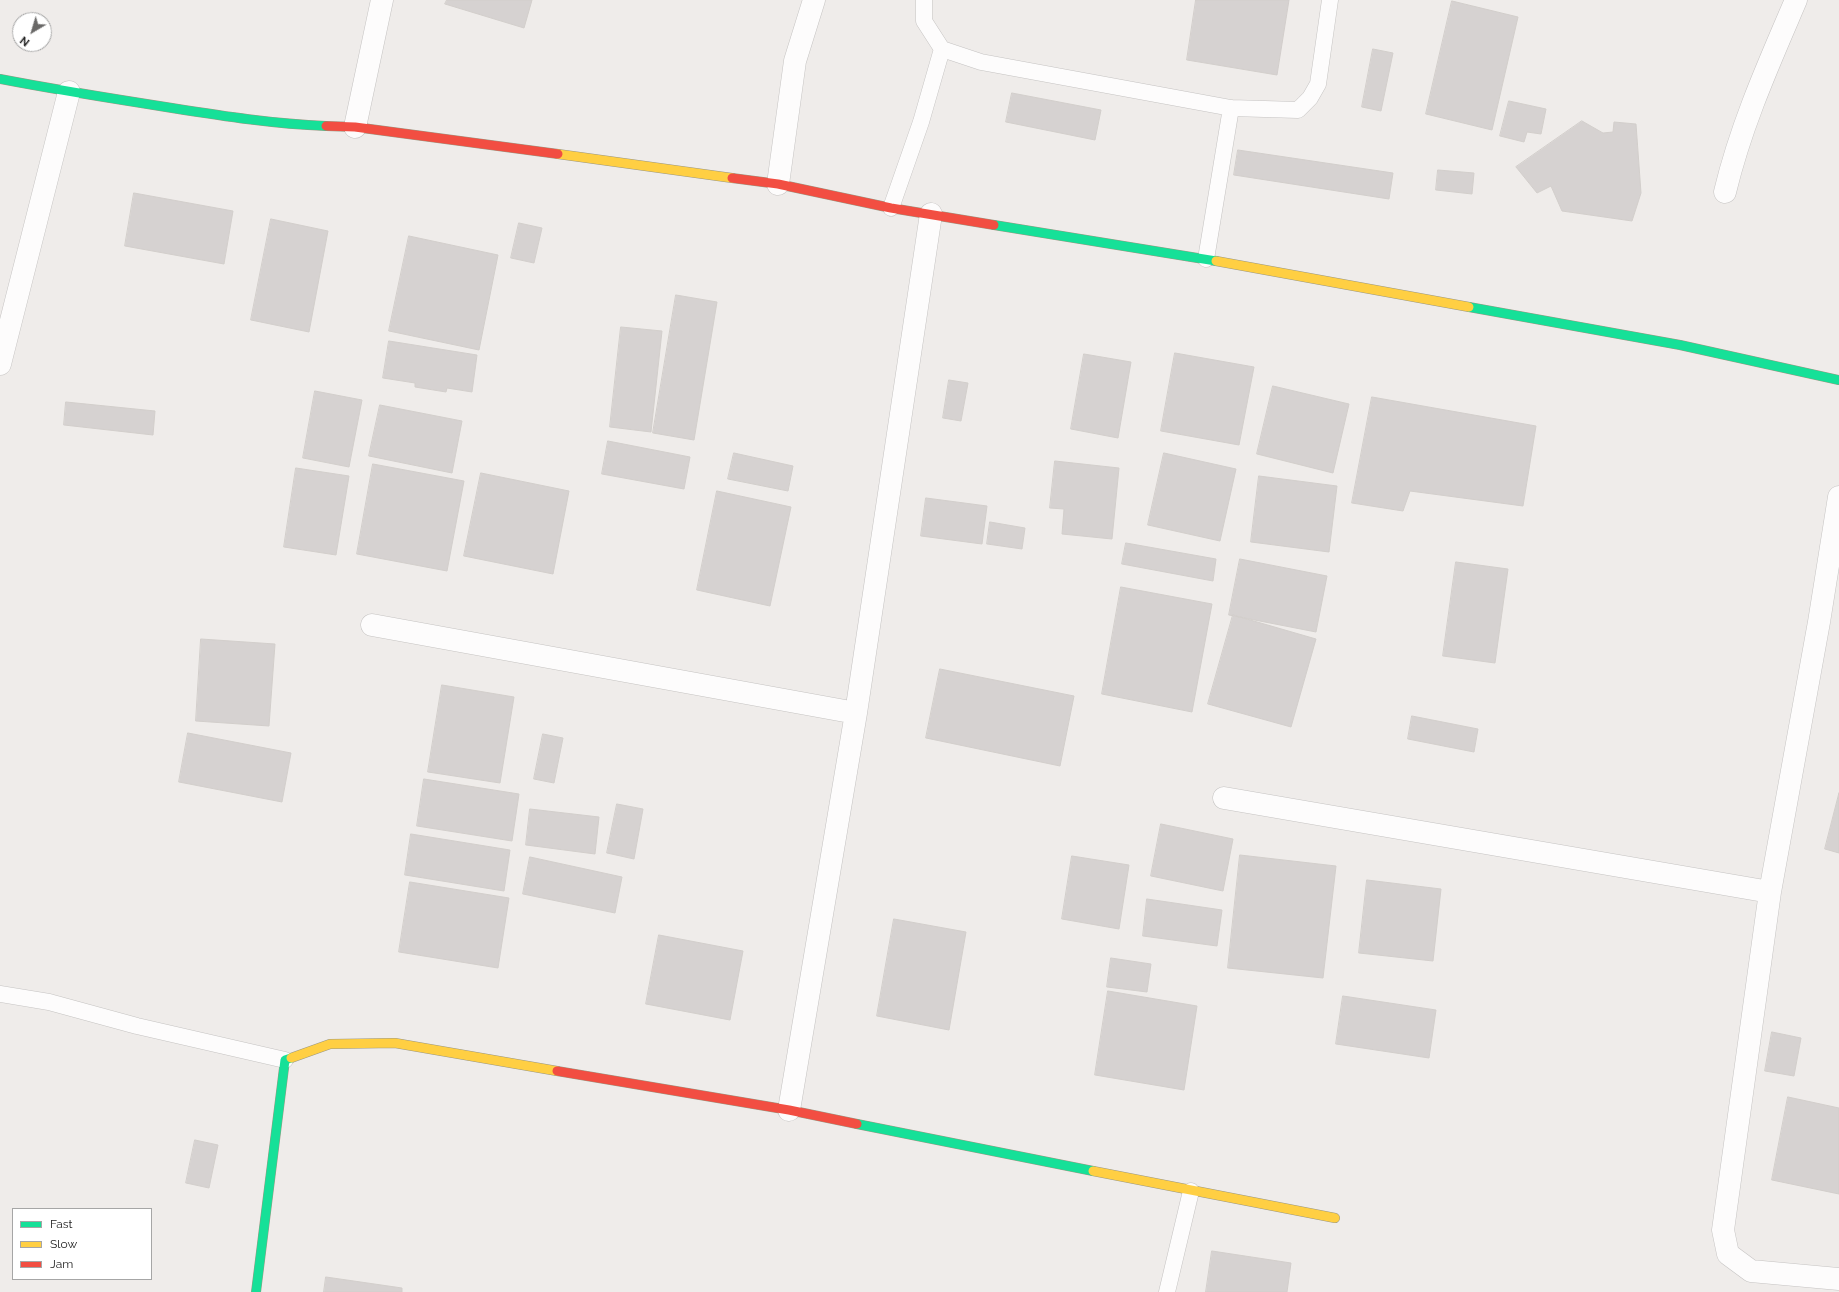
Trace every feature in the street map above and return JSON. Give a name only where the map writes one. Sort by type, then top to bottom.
[{"type":"street","points":[[355,127],[382,0]]},
{"type":"street","points":[[778,184],[795,61],[814,0]]},
{"type":"street","points":[[1725,192],[1732,164],[1753,101],[1796,0]]},
{"type":"street","points":[[0,80],[216,115],[290,124],[355,127],[778,184],[891,208],[1206,259],[1680,346],[1839,380]]},
{"type":"street","points":[[0,364],[69,92]]},
{"type":"street","points":[[789,1110],[856,713],[931,214]]},
{"type":"street","points":[[1839,497],[1820,622],[1770,892],[1723,1230],[1728,1254],[1751,1271],[1839,1279]]},
{"type":"street","points":[[372,626],[856,713]]},
{"type":"street","points":[[1224,798],[1770,892]]},
{"type":"street","points":[[256,1292],[285,1060],[330,1044],[395,1043],[789,1110],[1191,1191],[1335,1218]]},
{"type":"lane","points":[[924,0],[924,22],[942,49],[980,62],[1231,108],[1298,110],[1310,98],[1318,84],[1330,0]]},
{"type":"lane","points":[[891,208],[921,122],[942,49]]},
{"type":"lane","points":[[1206,259],[1231,108]]},
{"type":"lane","points":[[0,994],[49,1002],[137,1026],[285,1060]]},
{"type":"lane","points":[[1167,1292],[1191,1191]]},
{"type":"building","points":[[447,0],[532,0],[524,28],[445,4]]},
{"type":"building","points":[[1196,0],[1289,0],[1277,75],[1187,60]]},
{"type":"building","points":[[1452,1],[1518,17],[1492,130],[1426,114]]},
{"type":"building","points":[[1373,49],[1393,53],[1381,111],[1362,107]]},
{"type":"building","points":[[1012,93],[1101,110],[1095,140],[1006,122]]},
{"type":"building","points":[[1509,101],[1546,109],[1541,134],[1527,132],[1524,142],[1500,136]]},
{"type":"building","points":[[1582,121],[1603,133],[1613,132],[1614,122],[1636,124],[1641,193],[1632,221],[1562,211],[1551,186],[1537,193],[1516,167]]},
{"type":"building","points":[[1238,150],[1393,173],[1389,199],[1234,175]]},
{"type":"building","points":[[1438,170],[1474,173],[1472,194],[1436,190]]},
{"type":"building","points":[[134,193],[233,211],[224,264],[125,246]]},
{"type":"building","points":[[271,219],[328,231],[309,332],[251,320]]},
{"type":"building","points":[[519,223],[542,228],[534,263],[511,258]]},
{"type":"building","points":[[409,236],[498,255],[479,350],[389,331]]},
{"type":"building","points":[[676,295],[717,302],[694,440],[653,433]]},
{"type":"building","points":[[621,327],[662,331],[651,432],[610,427]]},
{"type":"building","points":[[389,341],[477,355],[472,392],[447,388],[446,392],[415,387],[415,383],[383,378]]},
{"type":"building","points":[[1175,353],[1254,367],[1239,445],[1161,431]]},
{"type":"building","points":[[1084,354],[1131,362],[1118,438],[1071,429]]},
{"type":"building","points":[[949,380],[968,383],[961,421],[943,418]]},
{"type":"building","points":[[1273,386],[1349,404],[1333,473],[1257,454]]},
{"type":"building","points":[[315,391],[362,400],[349,467],[303,458]]},
{"type":"building","points":[[1372,397],[1536,426],[1523,506],[1410,491],[1403,511],[1352,503]]},
{"type":"building","points":[[66,402],[155,411],[153,435],[64,425]]},
{"type":"building","points":[[380,405],[462,421],[452,473],[369,456]]},
{"type":"building","points":[[608,441],[690,457],[684,489],[602,474]]},
{"type":"building","points":[[734,453],[793,466],[788,491],[728,479]]},
{"type":"building","points":[[1164,453],[1236,469],[1220,541],[1148,525]]},
{"type":"building","points":[[1055,461],[1119,468],[1112,539],[1062,534],[1064,509],[1050,508]]},
{"type":"building","points":[[373,464],[464,481],[447,571],[357,554]]},
{"type":"building","points":[[296,468],[349,476],[336,555],[284,547]]},
{"type":"building","points":[[481,473],[569,491],[553,574],[464,556]]},
{"type":"building","points":[[1259,476],[1337,486],[1329,552],[1251,542]]},
{"type":"building","points":[[717,491],[791,507],[770,606],[697,590]]},
{"type":"building","points":[[926,498],[987,506],[982,544],[921,536]]},
{"type":"building","points":[[990,522],[1025,528],[1022,549],[987,544]]},
{"type":"building","points":[[1126,543],[1216,559],[1213,581],[1122,564]]},
{"type":"building","points":[[1240,559],[1327,576],[1316,632],[1229,615]]},
{"type":"building","points":[[1456,562],[1508,569],[1495,663],[1443,656]]},
{"type":"building","points":[[1121,587],[1212,604],[1192,712],[1102,694]]},
{"type":"building","points":[[1233,615],[1316,639],[1291,727],[1208,704]]},
{"type":"building","points":[[201,639],[275,644],[269,726],[196,721]]},
{"type":"building","points":[[940,669],[1074,696],[1060,766],[926,738]]},
{"type":"building","points":[[442,685],[514,697],[500,783],[428,772]]},
{"type":"building","points":[[1412,716],[1478,729],[1474,752],[1408,739]]},
{"type":"building","points":[[188,733],[291,753],[282,802],[179,782]]},
{"type":"building","points":[[543,734],[563,738],[554,783],[534,779]]},
{"type":"building","points":[[424,779],[519,794],[512,841],[417,826]]},
{"type":"building","points":[[1839,793],[1839,853],[1825,849]]},
{"type":"building","points":[[617,804],[643,809],[634,859],[607,853]]},
{"type":"building","points":[[530,809],[599,817],[595,854],[526,845]]},
{"type":"building","points":[[1161,824],[1233,839],[1223,891],[1151,876]]},
{"type":"building","points":[[411,834],[510,850],[504,891],[405,875]]},
{"type":"building","points":[[1240,855],[1336,866],[1323,978],[1228,968]]},
{"type":"building","points":[[1072,856],[1129,865],[1119,929],[1062,919]]},
{"type":"building","points":[[530,857],[622,877],[615,913],[523,894]]},
{"type":"building","points":[[1367,880],[1441,889],[1433,961],[1359,953]]},
{"type":"building","points":[[410,882],[509,898],[498,968],[399,952]]},
{"type":"building","points":[[1147,899],[1222,910],[1217,946],[1143,936]]},
{"type":"building","points":[[894,919],[966,932],[949,1030],[877,1016]]},
{"type":"building","points":[[659,935],[743,951],[730,1020],[646,1004]]},
{"type":"building","points":[[1111,958],[1151,964],[1147,992],[1107,987]]},
{"type":"building","points":[[1108,991],[1197,1006],[1184,1090],[1095,1075]]},
{"type":"building","points":[[1343,996],[1436,1010],[1429,1058],[1336,1044]]},
{"type":"building","points":[[1772,1032],[1801,1038],[1794,1076],[1765,1071]]},
{"type":"building","points":[[1788,1097],[1839,1108],[1839,1194],[1772,1180]]},
{"type":"building","points":[[195,1140],[218,1145],[209,1188],[186,1183]]},
{"type":"building","points":[[1212,1251],[1291,1263],[1287,1292],[1206,1292]]},
{"type":"building","points":[[326,1277],[402,1288],[402,1292],[324,1292]]},
{"type":"traffic: fast","points":[[0,79],[229,117],[268,122],[326,126]]},
{"type":"traffic: fast","points":[[994,225],[1216,261]]},
{"type":"traffic: fast","points":[[1469,307],[1680,345],[1839,380]]},
{"type":"traffic: fast","points":[[256,1292],[285,1060],[291,1058]]},
{"type":"traffic: fast","points":[[857,1124],[1093,1171]]},
{"type":"traffic: slow","points":[[558,154],[732,178]]},
{"type":"traffic: slow","points":[[1216,261],[1469,307]]},
{"type":"traffic: slow","points":[[291,1058],[330,1044],[395,1043],[557,1071]]},
{"type":"traffic: slow","points":[[1093,1171],[1335,1218]]},
{"type":"traffic: jam","points":[[326,126],[355,127],[558,154]]},
{"type":"traffic: jam","points":[[732,178],[778,184],[891,208],[994,225]]},
{"type":"traffic: jam","points":[[557,1071],[789,1110],[857,1124]]}]
